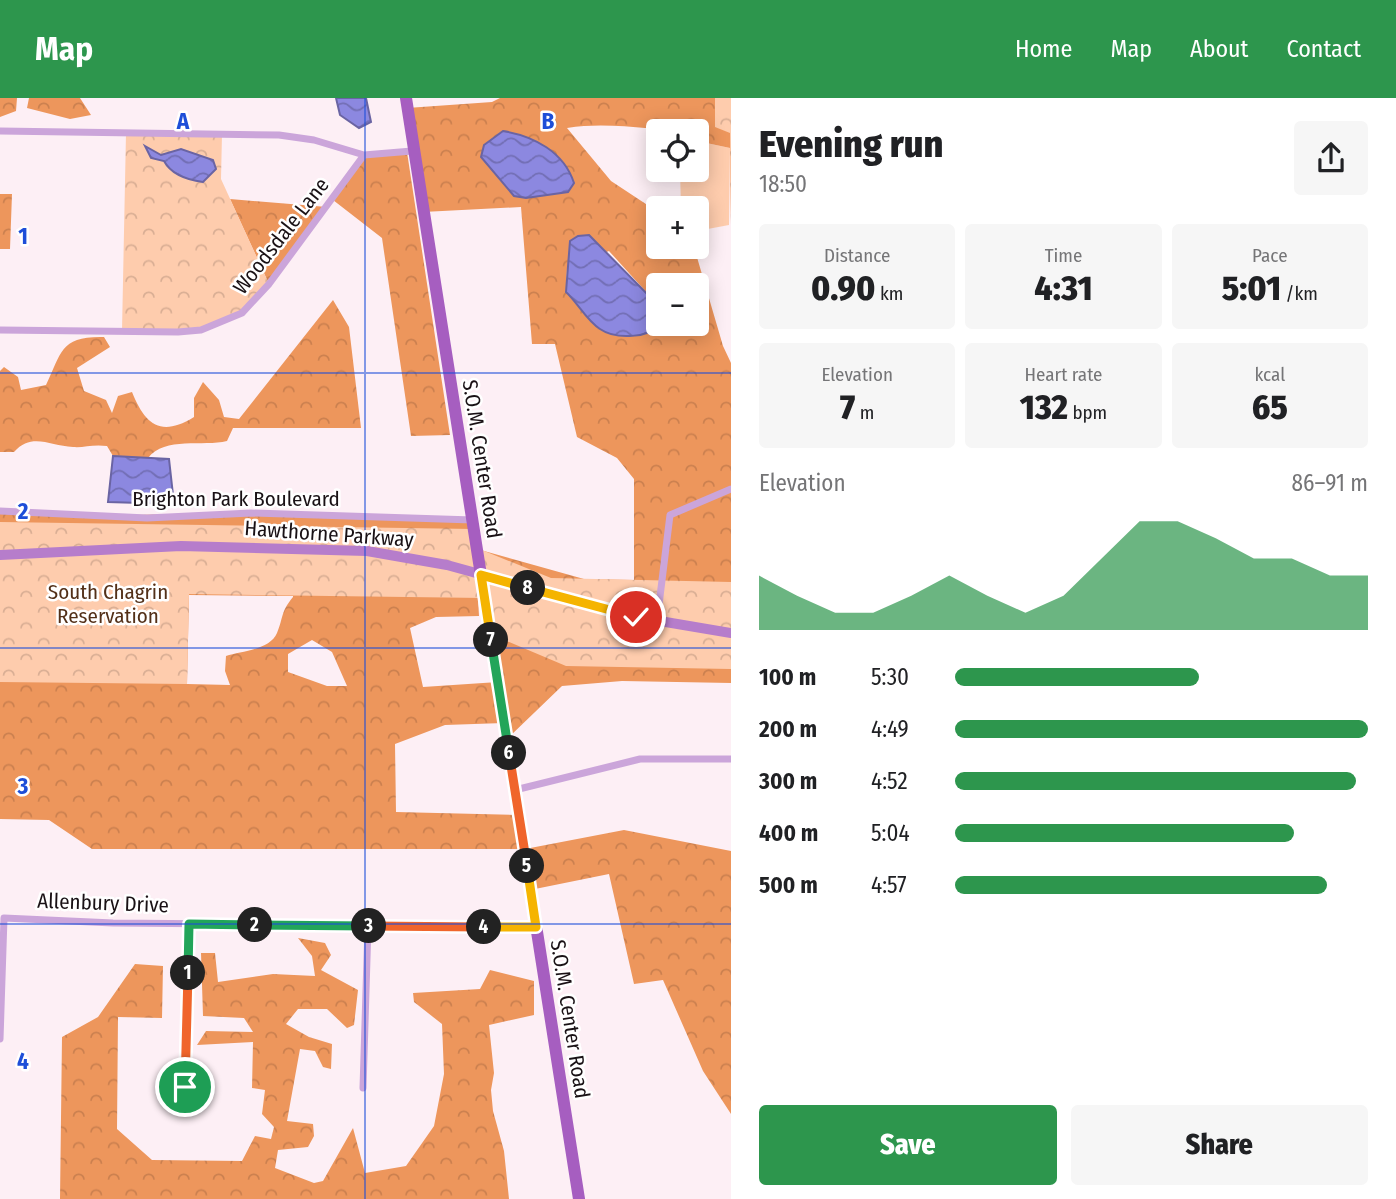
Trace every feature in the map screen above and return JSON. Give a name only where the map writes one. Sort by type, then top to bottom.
[{"type":"main road","name":"S.O.M. Center Road","points":[[405,98],[579,1199]]},
{"type":"street","points":[[0,131],[279,135],[314,141],[364,155],[412,151]]},
{"type":"street","name":"Woodsdale Lane","points":[[0,330],[178,332],[201,330],[223,323],[242,313],[269,284],[364,155]]},
{"type":"street","points":[[657,621],[670,516],[731,489]]},
{"type":"street","name":"Brighton Park Boulevard","points":[[0,511],[147,518],[251,513],[472,520]]},
{"type":"street","name":"Hawthorne Parkway","points":[[0,555],[181,546],[309,548],[394,555],[657,621],[731,634]]},
{"type":"street","points":[[515,790],[640,759],[731,759]]},
{"type":"street","name":"Allenbury Drive","points":[[0,1039],[4,918],[189,924],[536,927]]},
{"type":"street","points":[[185,1087],[189,924]]},
{"type":"street","points":[[363,1088],[368,926]]},
{"type":"green space","points":[[0,98],[17,98],[16,111],[0,117]]},
{"type":"green space","points":[[29,98],[80,98],[91,115],[70,119],[27,108]]},
{"type":"green space","points":[[500,98],[731,98],[731,225],[730,148],[709,144],[709,119],[646,119],[646,128],[616,126],[567,128],[611,181],[646,204],[646,259],[698,259],[702,273],[646,273],[646,292],[609,251],[567,268],[566,292],[600,329],[646,327],[646,336],[709,336],[709,298],[723,346],[731,363],[731,683],[622,681],[562,686],[507,739],[504,723],[445,725],[395,744],[396,812],[519,815],[525,849],[624,830],[731,851],[731,1114],[703,1071],[663,980],[634,984],[609,874],[530,890],[524,849],[92,849],[49,820],[0,819],[0,511],[88,516],[226,513],[473,520],[477,549],[584,579],[634,580],[634,479],[617,458],[577,437],[555,344],[532,344],[521,207],[423,212],[407,108],[492,102]],"holes":[[[189,595],[293,596],[273,639],[254,649],[226,656],[225,671],[230,685],[187,684]],[[485,598],[498,682],[423,687],[410,628],[436,617],[479,616],[478,599]],[[312,640],[332,652],[347,686],[327,686],[288,672],[288,654]]]},
{"type":"green space","points":[[715,98],[731,98],[731,225],[730,133],[715,127]]},
{"type":"green space","points":[[126,133],[222,134],[221,179],[269,284],[242,313],[201,330],[122,331]]},
{"type":"green space","points":[[709,144],[730,148],[729,225],[709,229],[709,196],[681,196],[680,182],[709,182]]},
{"type":"green space","points":[[407,152],[450,435],[411,436],[382,238],[333,200],[364,155]]},
{"type":"green space","points":[[0,194],[12,194],[10,249],[0,249]]},
{"type":"green space","points":[[230,199],[327,207],[269,284]]},
{"type":"green space","points":[[333,300],[349,327],[361,428],[233,428],[227,441],[164,447],[148,458],[113,456],[107,446],[73,447],[35,441],[14,452],[0,452],[0,371],[4,367],[18,377],[21,390],[46,385],[64,348],[79,339],[104,337],[110,347],[77,368],[84,391],[106,400],[112,413],[118,396],[132,392],[148,420],[163,427],[182,423],[194,417],[194,398],[203,382],[219,400],[224,417],[239,419]]},
{"type":"green space","name":"South Chagrin Reservation","points":[[0,522],[473,529],[477,548],[551,578],[731,582],[731,669],[566,666],[490,634],[484,598],[189,594],[187,684],[0,682]]},
{"type":"green space","points":[[298,938],[325,943],[331,955],[321,970],[358,990],[354,1025],[347,1028],[327,1009],[298,1009],[286,1024],[309,1037],[332,1044],[331,1069],[323,1067],[315,1051],[300,1049],[287,1121],[313,1124],[314,1136],[308,1147],[278,1150],[275,1168],[314,1183],[323,1181],[353,1128],[365,1173],[406,1166],[434,1126],[444,1074],[442,1024],[414,1002],[413,993],[480,989],[490,970],[534,981],[534,1015],[489,1025],[494,1073],[491,1090],[493,1111],[504,1151],[509,1199],[60,1199],[62,1037],[98,1017],[135,964],[163,966],[162,1018],[118,1017],[117,1129],[152,1160],[242,1161],[255,1136],[271,1139],[274,1127],[262,1114],[265,1090],[252,1088],[253,1042],[197,1045],[206,1031],[253,1032],[244,1018],[203,1016],[201,953],[215,953],[218,982],[273,974],[315,976],[312,956]]},
{"type":"water","points":[[336,98],[366,98],[371,122],[359,128],[340,115]]},
{"type":"water","points":[[503,131],[536,141],[555,154],[563,162],[574,183],[568,192],[526,198],[514,196],[481,157],[484,145]]},
{"type":"water","points":[[145,146],[161,155],[181,149],[213,160],[216,169],[203,182],[186,178],[175,173],[164,161],[151,158]]},
{"type":"water","points":[[589,235],[646,293],[646,333],[623,336],[607,333],[591,321],[566,292],[570,241],[578,236]]},
{"type":"water","points":[[113,456],[169,459],[174,504],[108,502]]},
{"type":"route","points":[[185,1087],[189,924],[536,927],[481,575],[636,617]]}]
